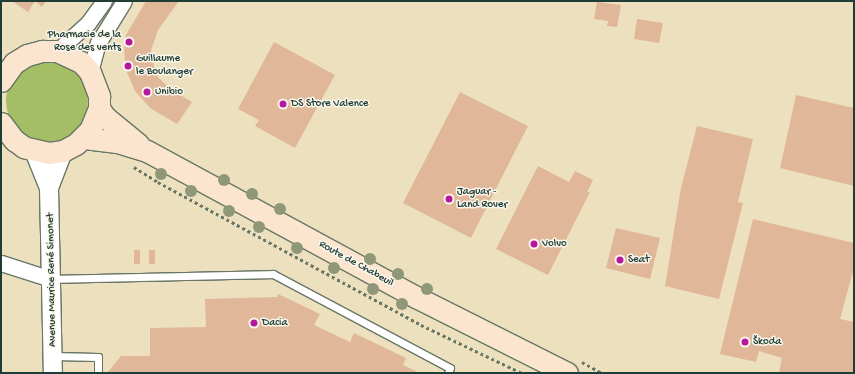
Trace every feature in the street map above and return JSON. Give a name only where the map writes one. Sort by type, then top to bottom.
[{"type":"main road","points":[[1,81],[8,63],[27,54],[42,50],[57,51],[81,62],[90,72],[99,96],[99,108],[95,122],[84,138],[63,151],[34,151],[14,140],[1,123]]},
{"type":"main road","name":"Route de Chabeuil","points":[[99,108],[139,157]]},
{"type":"main road","name":"Route de Chabeuil","points":[[84,138],[117,142],[139,157],[416,296],[561,372]]},
{"type":"street","points":[[57,51],[88,23],[104,1]]},
{"type":"street","points":[[90,72],[98,43],[124,1]]},
{"type":"street","name":"Avenue Maurice René Simonet","points":[[34,151],[49,188],[53,365]]},
{"type":"street","name":"Avenue Maurice René Simonet","points":[[49,188],[63,151]]},
{"type":"street","points":[[1,263],[52,279]]},
{"type":"lane","points":[[52,279],[274,274],[450,368],[448,373]]},
{"type":"lane","points":[[53,365],[98,356],[98,373]]},
{"type":"path","points":[[139,157],[136,169],[158,182],[421,325],[522,373]]},
{"type":"green space","points":[[47,60],[63,63],[76,72],[85,85],[88,101],[85,117],[76,130],[63,139],[47,142],[31,139],[18,130],[9,117],[6,101],[9,85],[18,72],[31,63]]},
{"type":"building","points":[[12,1],[35,1],[28,12]]},
{"type":"building","points":[[35,1],[46,1],[42,7]]},
{"type":"building","points":[[146,1],[179,1],[158,30],[151,50],[154,67],[158,77],[169,88],[192,102],[177,124],[150,108],[135,91],[126,70],[124,49],[126,35]]},
{"type":"building","points":[[597,2],[621,5],[617,27],[607,26],[608,21],[594,19]]},
{"type":"building","points":[[637,19],[663,23],[659,43],[634,39]]},
{"type":"building","points":[[274,42],[335,75],[295,148],[255,126],[259,120],[238,109]]},
{"type":"building","points":[[460,92],[528,126],[471,238],[403,203]]},
{"type":"building","points":[[796,95],[854,108],[854,186],[780,168]]},
{"type":"building","points":[[697,126],[753,139],[738,202],[743,203],[719,299],[665,286],[681,188]]},
{"type":"building","points":[[538,166],[569,182],[575,171],[593,180],[587,192],[590,192],[548,275],[496,249]]},
{"type":"building","points":[[753,219],[854,243],[854,268],[840,319],[854,322],[854,373],[782,373],[779,372],[782,358],[759,351],[756,362],[720,354]]},
{"type":"building","points":[[616,228],[660,238],[650,279],[606,268]]},
{"type":"building","points":[[134,250],[140,250],[140,264],[134,264]]},
{"type":"building","points":[[149,250],[155,250],[155,264],[149,264]]},
{"type":"building","points":[[278,294],[320,314],[314,325],[350,342],[354,333],[406,358],[403,365],[420,373],[107,373],[121,356],[150,356],[150,328],[206,327],[205,299],[277,297]]},
{"type":"place","name":"Pharmacie de la Rose des vents","points":[[129,42]]},
{"type":"place","name":"Guillaume le Boulanger","points":[[128,66]]},
{"type":"place","name":"Unibio","points":[[147,92]]},
{"type":"place","name":"DS Store Valence","points":[[283,104]]},
{"type":"place","name":"Jaguar - Land Rover","points":[[449,199]]},
{"type":"place","name":"Volvo","points":[[534,244]]},
{"type":"place","name":"Seat","points":[[620,260]]},
{"type":"place","name":"Dacia","points":[[254,323]]},
{"type":"place","name":"Škoda","points":[[745,342]]}]
